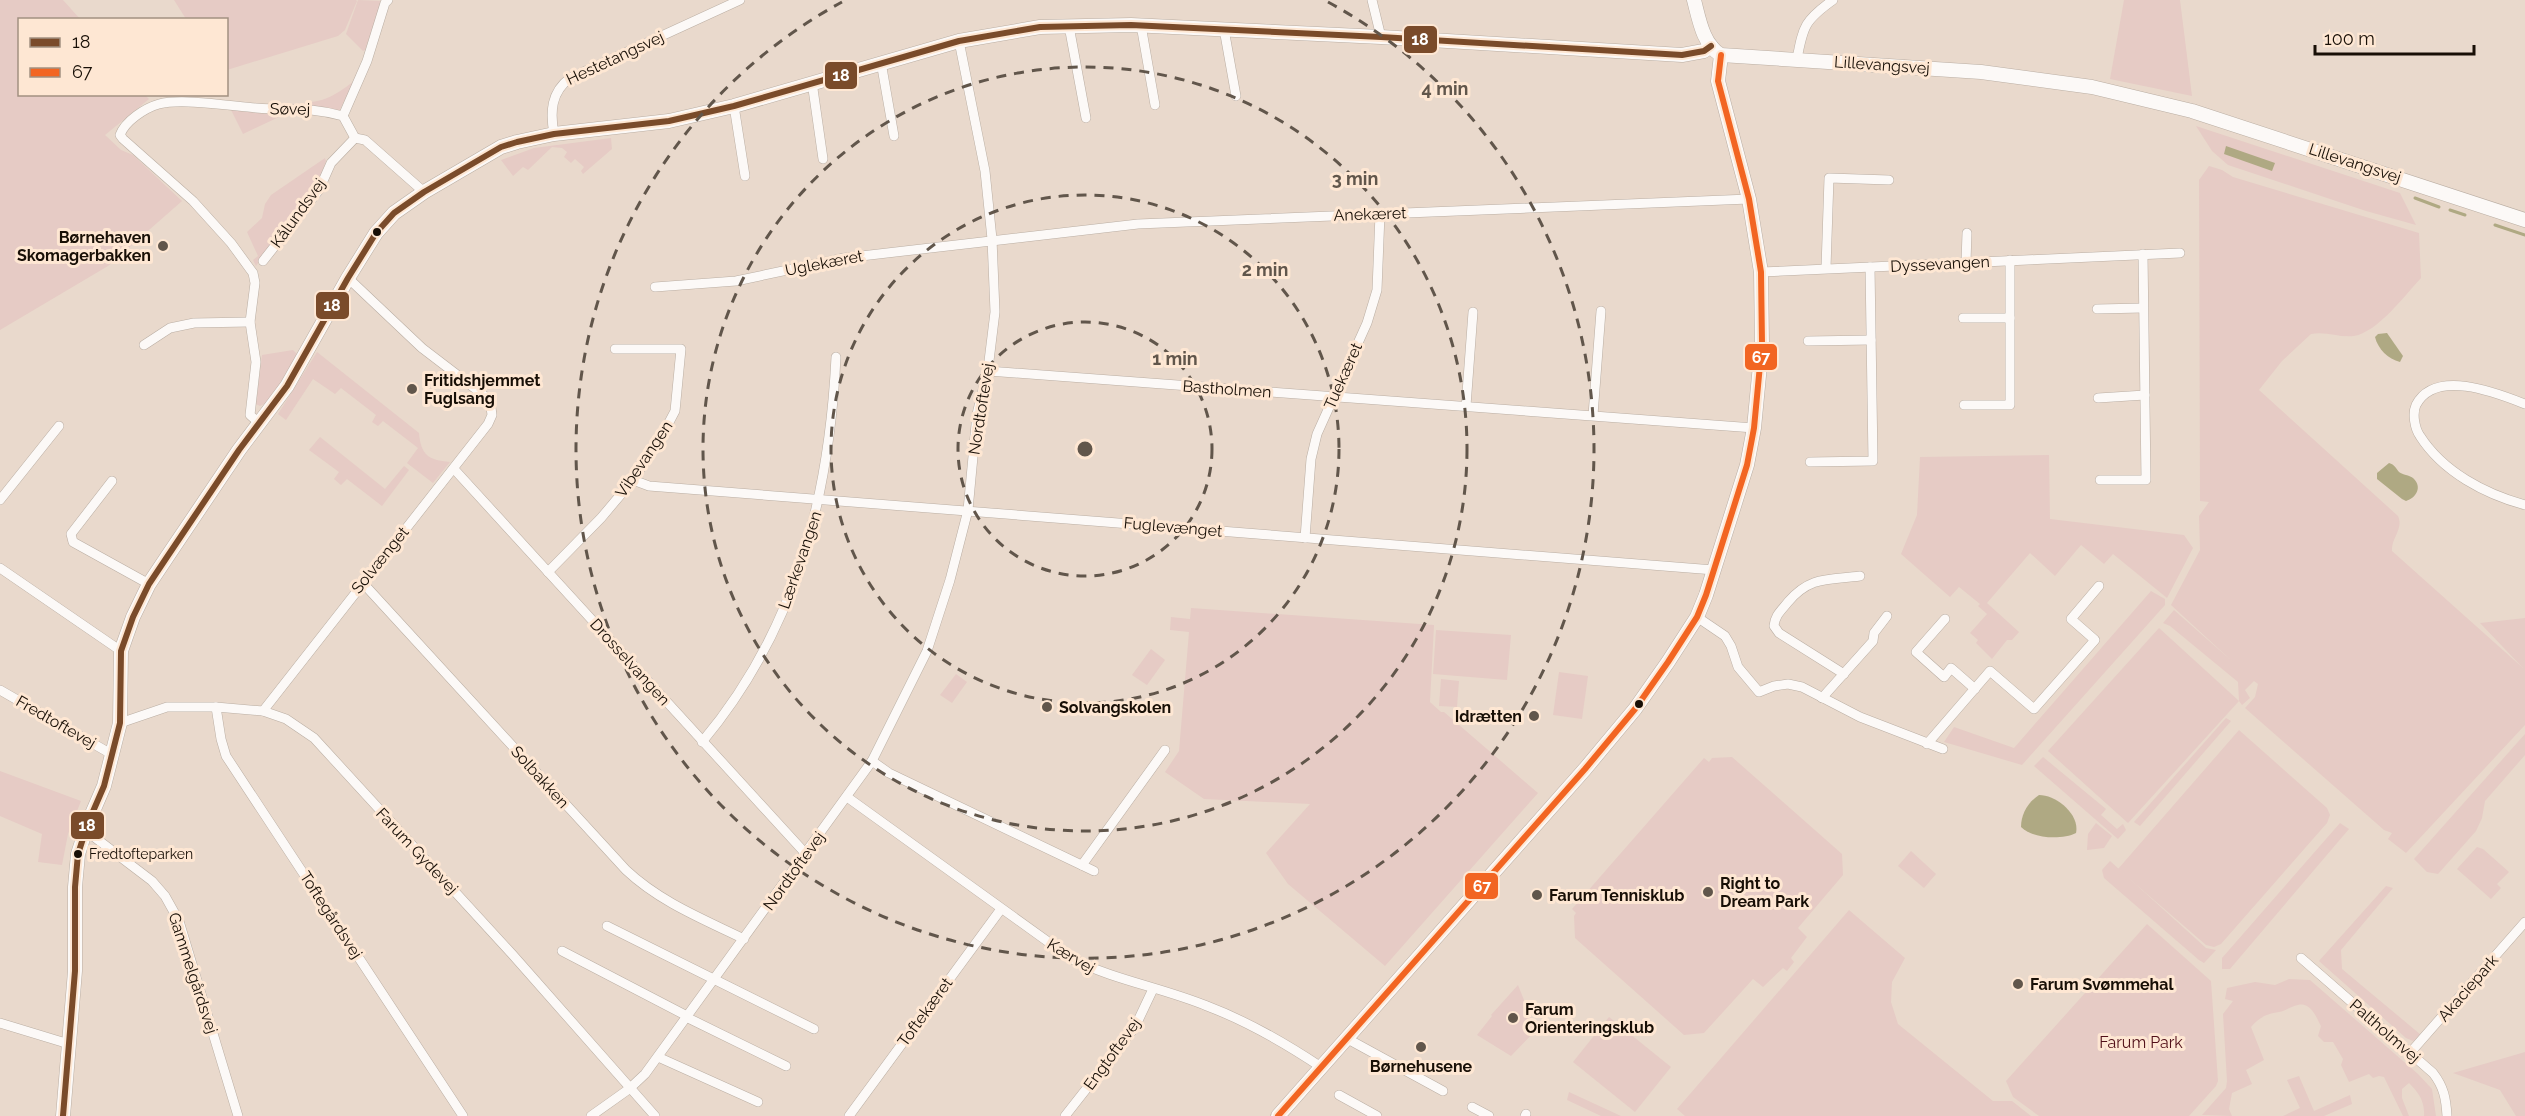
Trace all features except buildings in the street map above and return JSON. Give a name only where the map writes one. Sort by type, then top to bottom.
[{"type":"street","points":[[388,0],[385,3],[367,61],[343,116],[355,138],[365,140],[424,192]]},
{"type":"street","points":[[712,0],[717,11]]},
{"type":"street","name":"Hestetangsvej","points":[[554,134],[553,103],[560,85],[570,78],[740,0]]},
{"type":"street","points":[[1372,0],[1381,37]]},
{"type":"street","points":[[1278,1116],[1628,717],[1697,617],[1738,497],[1754,428],[1762,351],[1761,272],[1749,199],[1718,81],[1716,51],[1705,36],[1694,0]]},
{"type":"street","points":[[1797,60],[1803,30],[1813,14],[1833,0]]},
{"type":"street","points":[[1140,25],[1155,105]]},
{"type":"street","name":"Lillevangsvej","points":[[63,1116],[75,971],[78,854],[85,830],[104,786],[120,723],[121,651],[133,617],[149,584],[259,423],[287,386],[348,278],[382,225],[394,213],[424,192],[501,147],[554,134],[669,121],[734,106],[959,41],[1040,27],[1140,25],[1682,55],[1716,51],[1797,60],[1982,72],[2092,87],[2192,111],[2525,220]]},
{"type":"street","points":[[1069,26],[1086,118]]},
{"type":"street","points":[[1224,29],[1236,96]]},
{"type":"street","name":"Nordtoftevej","points":[[591,1116],[629,1089],[658,1057],[806,854],[872,761],[927,651],[953,570],[968,510],[977,414],[988,370],[995,312],[986,171],[959,41]]},
{"type":"street","points":[[881,62],[894,136]]},
{"type":"street","points":[[812,82],[823,159]]},
{"type":"street","name":"Søvej","points":[[250,322],[255,283],[253,273],[231,243],[199,208],[123,139],[120,135],[122,128],[144,111],[160,104],[205,103],[259,108],[308,108],[343,116]]},
{"type":"street","points":[[734,106],[745,176]]},
{"type":"street","name":"Kålundsvej","points":[[263,261],[319,190],[331,163],[355,138]]},
{"type":"street","points":[[1826,268],[1829,178],[1888,180]]},
{"type":"street","name":"Anekæret","points":[[992,239],[1138,224],[1749,199]]},
{"type":"street","name":"Tuekæret","points":[[1305,538],[1311,459],[1317,434],[1367,323],[1377,290],[1380,214]]},
{"type":"street","points":[[1966,262],[1967,232]]},
{"type":"street","name":"Uglekæret","points":[[656,287],[736,281],[844,258],[992,239]]},
{"type":"street","name":"Dyssevangen","points":[[1761,272],[2180,253]]},
{"type":"street","points":[[2100,480],[2146,480],[2143,254]]},
{"type":"street","name":"Dyssevangen","points":[[1964,405],[2010,405],[2010,260]]},
{"type":"street","name":"Dyssevangen","points":[[1810,462],[1873,461],[1870,267]]},
{"type":"street","name":"Solvænget","points":[[263,711],[362,582],[454,469],[488,424],[493,408],[490,400],[422,348],[348,278]]},
{"type":"street","points":[[2097,309],[2144,308]]},
{"type":"street","points":[[1593,415],[1601,311]]},
{"type":"street","points":[[1466,406],[1473,312]]},
{"type":"street","points":[[1963,318],[2010,318]]},
{"type":"street","points":[[144,345],[170,328],[250,322],[256,362],[250,416],[259,423]]},
{"type":"street","points":[[1808,341],[1871,339]]},
{"type":"street","name":"Vibevangen","points":[[548,572],[601,518],[633,480],[675,411],[681,349],[615,349]]},
{"type":"street","name":"Lærkevangen","points":[[702,741],[724,716],[758,663],[779,621],[803,560],[820,498],[836,357]]},
{"type":"street","name":"Bastholmen","points":[[988,370],[1754,428]]},
{"type":"street","points":[[2525,403],[2493,392],[2461,385],[2442,386],[2417,402],[2414,411],[2419,435],[2456,474],[2489,492],[2525,505]]},
{"type":"street","points":[[2098,398],[2145,395]]},
{"type":"street","points":[[0,500],[59,426]]},
{"type":"street","name":"Drosselvangen","points":[[454,469],[806,854]]},
{"type":"street","name":"Fuglevænget","points":[[633,480],[649,486],[1714,570]]},
{"type":"street","points":[[112,481],[70,534],[73,542],[149,584]]},
{"type":"street","points":[[0,568],[121,651]]},
{"type":"street","points":[[1844,674],[1779,633],[1774,626],[1775,617],[1804,586],[1814,582],[1860,576]]},
{"type":"street","name":"Solbakken","points":[[362,582],[632,876],[644,887],[665,900],[744,939]]},
{"type":"street","points":[[1927,744],[1990,671],[2034,709],[2095,640],[2071,619],[2099,586]]},
{"type":"street","points":[[1822,698],[1873,641],[1874,633],[1887,616]]},
{"type":"street","points":[[1697,617],[1725,636],[1731,645],[1738,667],[1759,692],[1788,684],[1802,687],[1860,717],[1943,749]]},
{"type":"street","points":[[1945,619],[1916,652],[1944,677],[1952,668],[1975,689]]},
{"type":"street","name":"Fredtoftevej","points":[[0,690],[112,755]]},
{"type":"street","name":"Farum Gydevej","points":[[120,723],[156,709],[216,707],[263,711],[285,719],[314,738],[512,954],[655,1116]]},
{"type":"street","name":"Toftegårdsvej","points":[[216,707],[226,756],[463,1116]]},
{"type":"street","points":[[1082,865],[1166,750]]},
{"type":"street","points":[[872,761],[889,773],[1094,871]]},
{"type":"street","name":"Kærvej","points":[[847,797],[1072,959],[1100,972],[1208,1006],[1296,1050],[1321,1067]]},
{"type":"street","name":"Gammelgårdsvej","points":[[85,830],[152,880],[165,896],[179,921],[238,1116]]},
{"type":"street","name":"Toftekæret","points":[[849,1116],[1000,909]]},
{"type":"street","name":"Akaciepark","points":[[2410,1053],[2525,922]]},
{"type":"street","points":[[607,926],[814,1029]]},
{"type":"street","points":[[562,951],[686,1017],[786,1066]]},
{"type":"street","name":"Paltholmvej","points":[[2301,958],[2433,1073],[2442,1084],[2447,1116]]},
{"type":"street","name":"Engtoftevej","points":[[1065,1116],[1135,1027],[1153,989]]},
{"type":"street","points":[[0,1023],[69,1044]]},
{"type":"street","points":[[1346,1038],[1443,1091]]},
{"type":"street","points":[[658,1057],[758,1102]]},
{"type":"street","points":[[1339,1095],[1377,1116]]},
{"type":"street","points":[[1472,1107],[1489,1116]]},
{"type":"green space","points":[[0,0],[63,0],[79,18],[18,18],[18,96],[146,96],[149,99],[105,135],[121,150],[133,155],[182,201],[108,266],[0,330]]},
{"type":"green space","points":[[174,0],[357,1],[345,30],[338,36],[228,70],[228,18],[185,18]]},
{"type":"green space","points":[[358,0],[382,1],[363,51],[346,34]]},
{"type":"green space","points":[[2124,0],[2180,0],[2192,96],[2110,79]]},
{"type":"green space","points":[[355,80],[339,111],[290,107],[291,104],[326,98]]},
{"type":"green space","points":[[231,110],[278,115],[279,117],[243,134]]},
{"type":"green space","points":[[2196,126],[2400,193],[2416,225],[2366,211],[2228,165],[2212,151]]},
{"type":"green space","points":[[611,138],[612,149],[583,174],[581,171],[584,167],[575,159],[571,163],[564,157],[567,152],[562,148],[552,147],[528,170],[523,167],[513,176],[501,160],[534,148]]},
{"type":"green space","points":[[325,158],[318,183],[279,232],[256,266],[253,260],[258,256],[247,232],[262,218],[265,204],[271,195]]},
{"type":"green space","points":[[2209,166],[2233,177],[2419,233],[2421,278],[2382,320],[2372,328],[2354,336],[2311,334],[2282,361],[2259,390],[2398,516],[2399,525],[2392,551],[2523,668],[2480,623],[2525,618],[2525,725],[2406,853],[2388,839],[2392,833],[2384,830],[2245,708],[2255,697],[2258,684],[2254,681],[2245,690],[2250,698],[2242,705],[2239,701],[2238,682],[2170,626],[2163,623],[2174,610],[2233,662],[2171,605],[2200,550],[2199,516],[2209,502],[2200,501],[2199,180]]},
{"type":"green space","points":[[293,350],[299,356],[270,401],[260,406],[256,404],[262,355]]},
{"type":"green space","points":[[317,352],[419,433],[422,447],[427,455],[436,460],[450,462],[433,483],[407,463],[418,448],[383,421],[378,426],[372,422],[376,415],[341,388],[335,394],[313,379],[286,420],[278,414]]},
{"type":"green space","points":[[320,437],[385,489],[404,466],[409,470],[382,506],[347,479],[341,485],[334,479],[339,472],[309,450]]},
{"type":"green space","points":[[2049,455],[2050,519],[2184,535],[2193,548],[2167,598],[2113,554],[2104,564],[2081,545],[2055,576],[2030,553],[1987,603],[2019,632],[2012,640],[2007,640],[1992,659],[1976,643],[1978,640],[1970,633],[1987,614],[1978,606],[1980,604],[1959,587],[1950,597],[1901,554],[1917,515],[1920,457]]},
{"type":"green space","points":[[2151,591],[2165,599],[2165,605],[2022,765],[1944,742],[1954,727],[2014,748]]},
{"type":"green space","points":[[1191,608],[1434,625],[1430,702],[1538,793],[1385,966],[1288,884],[1266,853],[1310,804],[1204,799],[1165,772],[1179,751],[1189,632],[1170,630],[1171,617],[1190,619]]},
{"type":"green space","points":[[2159,628],[2239,701],[2128,823],[2048,751]]},
{"type":"green space","points":[[1436,630],[1511,635],[1507,680],[1433,674]]},
{"type":"green space","points":[[1151,649],[1165,660],[1147,685],[1132,675]]},
{"type":"green space","points":[[1559,672],[1588,676],[1582,719],[1553,715]]},
{"type":"green space","points":[[956,674],[967,682],[952,703],[940,695]]},
{"type":"green space","points":[[1441,679],[1459,681],[1457,707],[1439,706]]},
{"type":"green space","points":[[2226,718],[2231,721],[2140,826],[2134,822]]},
{"type":"green space","points":[[2239,730],[2327,808],[2330,815],[2327,823],[2221,944],[2214,947],[2206,945],[2118,869]]},
{"type":"green space","points":[[2525,734],[2525,755],[2485,801],[2482,818],[2476,831],[2438,874],[2427,872],[2414,859]]},
{"type":"green space","name":"Right to Dream Park","points":[[1732,757],[1842,854],[1843,875],[1798,928],[1807,937],[1791,958],[1794,962],[1787,971],[1783,968],[1763,987],[1753,979],[1704,1033],[1684,1035],[1575,938],[1574,916],[1576,913],[1572,909],[1704,758],[1709,762],[1712,758]]},
{"type":"green space","points":[[2043,757],[2106,809],[2101,815],[2117,829],[2123,824],[2126,830],[2118,839],[2034,766]]},
{"type":"green space","points":[[0,771],[81,801],[68,834],[62,865],[38,862],[42,834],[0,816]]},
{"type":"green space","points":[[2096,823],[2112,836],[2104,848],[2087,850],[2088,834]]},
{"type":"green space","points":[[2340,823],[2349,829],[2230,969],[2222,969],[2222,958]]},
{"type":"green space","points":[[2477,847],[2483,849],[2509,872],[2497,884],[2501,888],[2491,899],[2457,869]]},
{"type":"green space","points":[[1911,851],[1936,874],[1924,888],[1898,866]]},
{"type":"green space","points":[[2110,861],[2206,948],[2216,950],[2204,963],[2104,878],[2102,870]]},
{"type":"green space","points":[[2386,886],[2393,888],[2341,950],[2342,969],[2421,1035],[2413,1041],[2406,1038],[2319,961]]},
{"type":"green space","points":[[1849,910],[1905,958],[1892,982],[1891,1002],[1898,1024],[1993,1101],[2012,1101],[2031,1116],[1685,1116],[1677,1109]]},
{"type":"green space","name":"Farum Park","points":[[2147,924],[2211,981],[2218,1081],[2216,1086],[2189,1116],[2039,1116],[2013,1097],[2006,1081]]},
{"type":"green space","points":[[2289,979],[2310,980],[2418,1074],[2432,1089],[2436,1116],[2424,1116],[2421,1098],[2409,1083],[2402,1089],[2402,1098],[2409,1116],[2403,1116],[2384,1077],[2373,1078],[2369,1074],[2349,1082],[2341,1065],[2343,1059],[2333,1042],[2324,1042],[2318,1036],[2321,1026],[2310,1008],[2303,1005],[2267,1015],[2251,1027],[2264,1060],[2246,1070],[2252,1084],[2232,1093],[2229,1109],[2232,1116],[2202,1115],[2226,1088],[2223,1014],[2233,1001],[2225,999],[2227,988],[2255,982],[2275,985]]},
{"type":"green space","points":[[1518,985],[1536,1030],[1511,1056],[1477,1035],[1491,1015]]},
{"type":"green space","points":[[1609,1017],[1671,1067],[1635,1112],[1573,1062]]},
{"type":"green space","points":[[2525,1052],[2525,1116],[2516,1116],[2500,1090],[2453,1073]]},
{"type":"green space","points":[[2299,1076],[2314,1111],[2350,1095],[2352,1104],[2324,1116],[2283,1116],[2300,1108],[2287,1080]]},
{"type":"green space","points":[[1569,1092],[1621,1116],[1601,1116],[1567,1100]]},
{"type":"shaded area","points":[[2226,146],[2275,163],[2272,171],[2224,154]]},
{"type":"shaded area","points":[[2387,333],[2403,356],[2400,362],[2388,356],[2376,341],[2375,337],[2378,334]]},
{"type":"shaded area","points":[[2389,463],[2394,465],[2399,472],[2416,481],[2417,492],[2410,500],[2402,499],[2377,479],[2377,473]]},
{"type":"shaded area","points":[[2039,795],[2053,798],[2071,813],[2076,833],[2063,837],[2048,837],[2033,834],[2021,827],[2026,809]]},
{"type":"waterway","points":[[2415,198],[2439,207]]},
{"type":"waterway","points":[[2450,210],[2465,215]]},
{"type":"waterway","points":[[2495,225],[2525,235]]},
{"type":"transit line","name":"18","points":[[63,1116],[75,971],[75,887],[78,854],[104,786],[120,723],[121,651],[133,617],[149,584],[239,450],[287,386],[376,233],[394,213],[424,192],[501,147],[517,142],[554,134],[669,121],[734,106],[959,41],[1040,27],[1131,25],[1682,55],[1704,51],[1711,46]]},
{"type":"transit line","name":"67","points":[[1278,1116],[1585,769],[1635,709],[1697,617],[1747,465],[1754,428],[1762,344],[1761,272],[1749,199],[1718,81],[1721,55]]},
{"type":"place","name":"Børnehaven Skomagerbakken","points":[[163,246]]},
{"type":"place","name":"Fritidshjemmet Fuglsang","points":[[412,389]]},
{"type":"place","name":"Solvangskolen","points":[[1047,707]]},
{"type":"place","name":"Idrætten","points":[[1534,716]]},
{"type":"place","name":"Fredtofteparken","points":[[78,854]]},
{"type":"place","name":"Right to Dream Park","points":[[1708,892]]},
{"type":"place","name":"Farum Tennisklub","points":[[1537,895]]},
{"type":"place","name":"Farum Svømmehal","points":[[2018,984]]},
{"type":"place","name":"Farum Orienteringsklub","points":[[1513,1018]]},
{"type":"place","name":"Børnehusene","points":[[1421,1047]]}]
